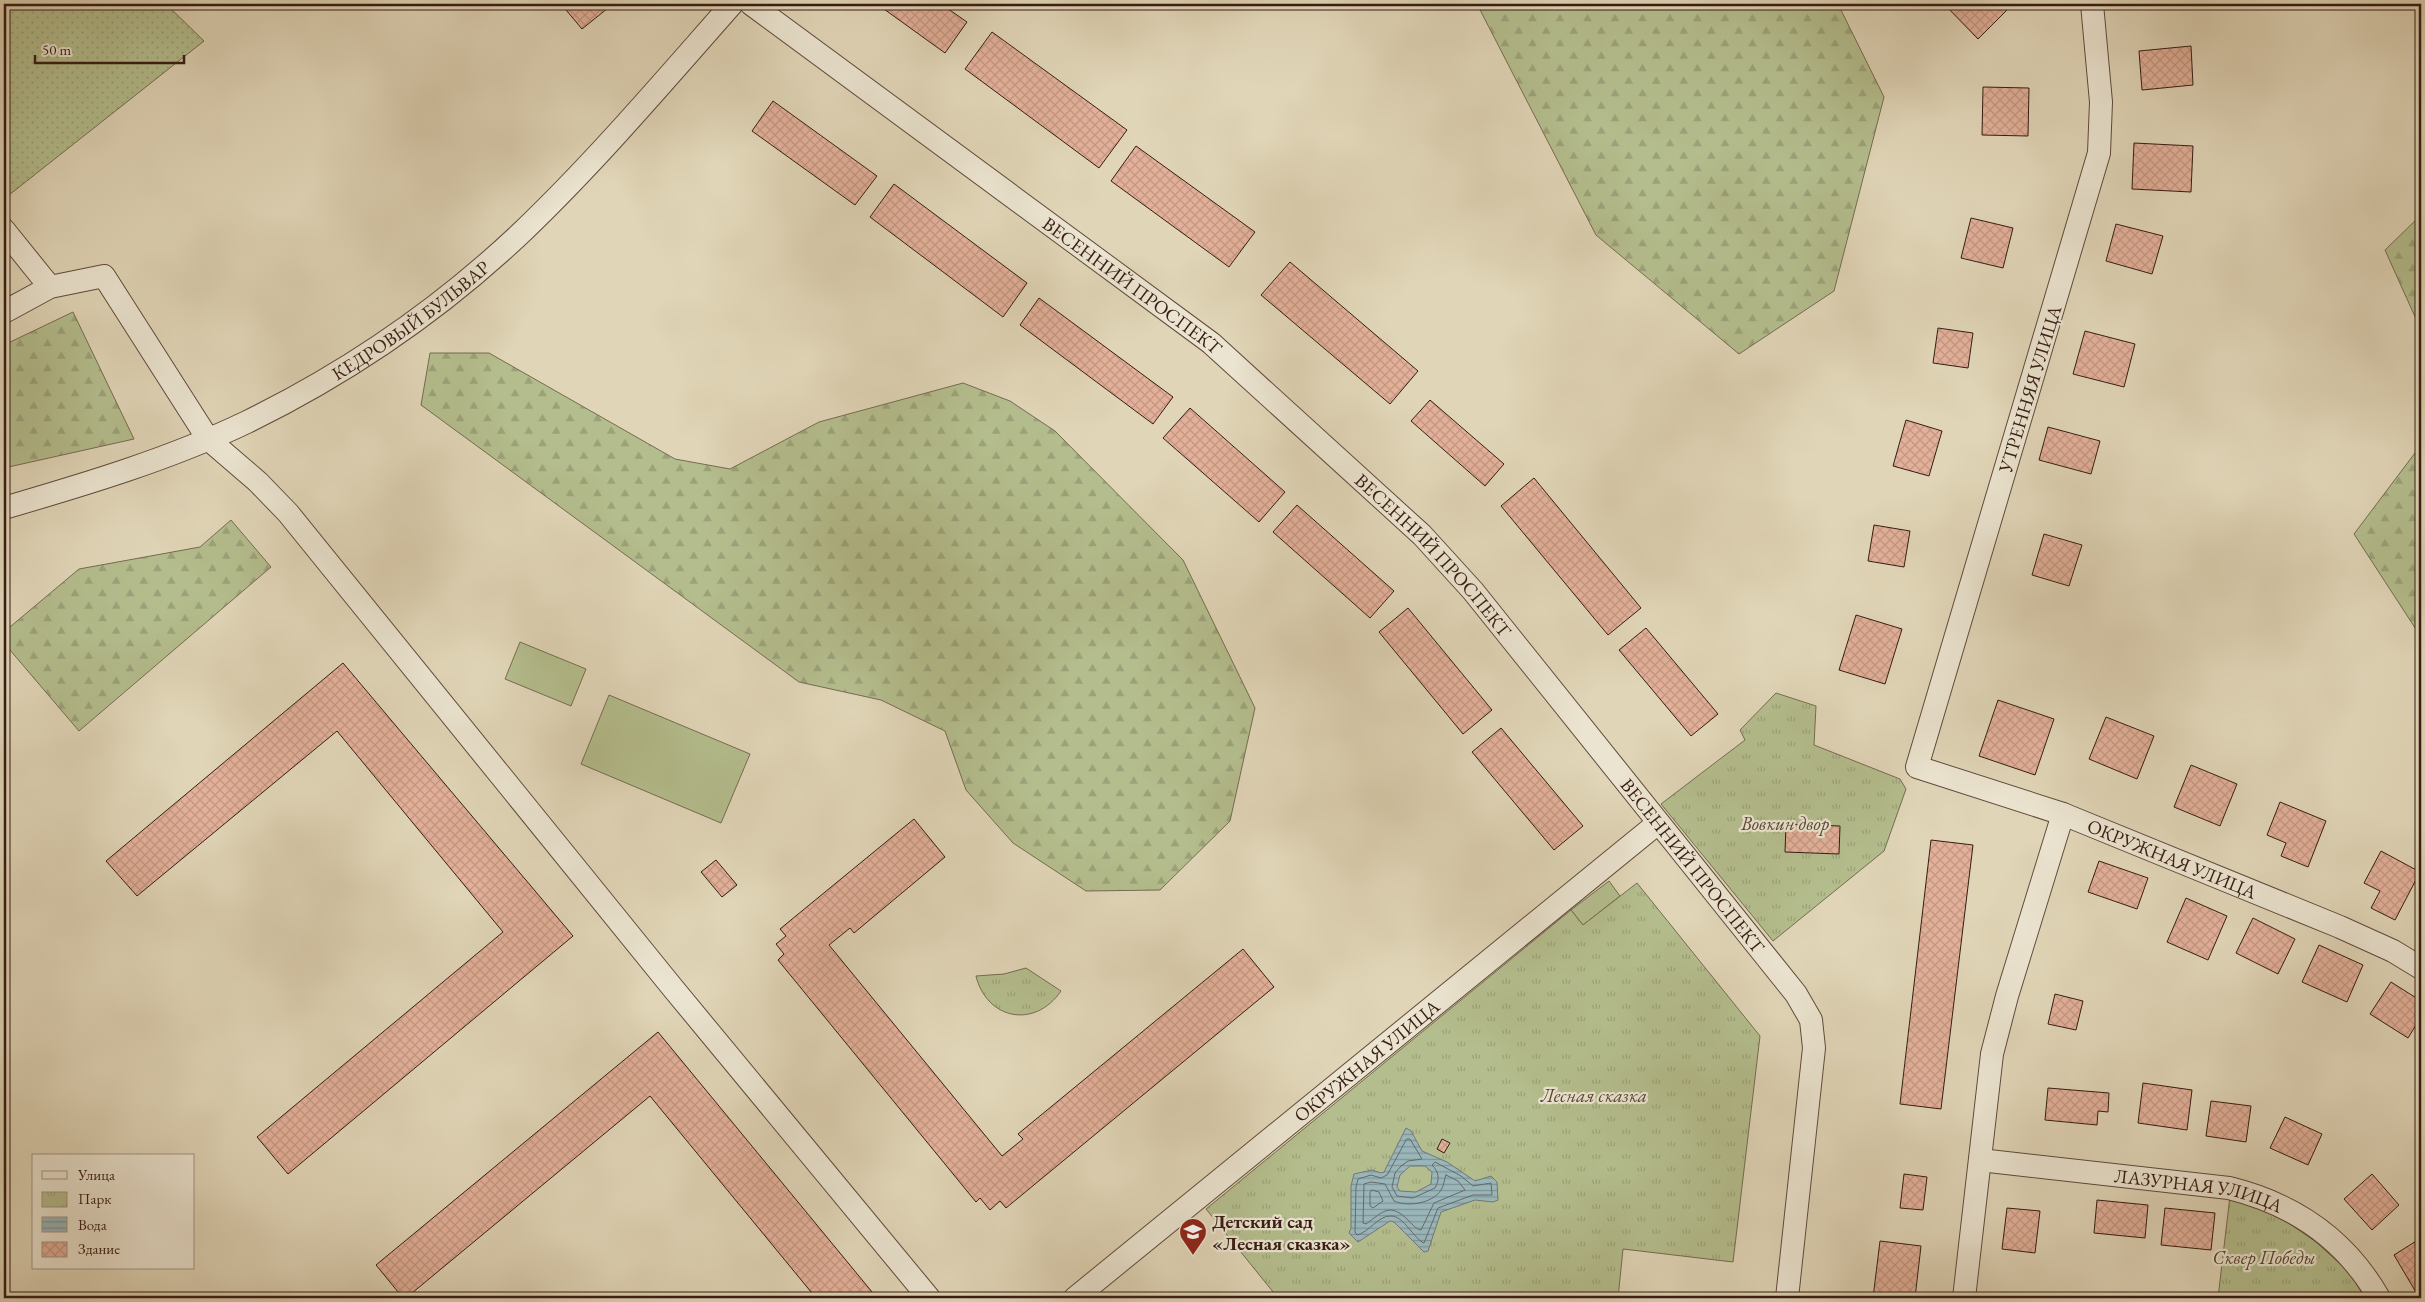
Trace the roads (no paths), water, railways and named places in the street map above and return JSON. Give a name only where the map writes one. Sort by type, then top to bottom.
[{"type":"street","name":"КЕДРОВЫЙ БУЛЬВАР","points":[[4,508],[95,481],[208,439],[246,422],[332,375],[411,324],[457,289],[523,232],[561,193],[732,4]]},
{"type":"street","name":"ВЕСЕННИЙ ПРОСПЕКТ","points":[[751,4],[1210,343],[1438,550],[1796,994],[1811,1020],[1814,1048],[1787,1298]]},
{"type":"street","name":"УТРЕННЯЯ УЛИЦА","points":[[1917,768],[2099,153],[2101,102],[2092,4]]},
{"type":"street","points":[[4,230],[50,287]]},
{"type":"street","points":[[4,312],[50,287],[104,276],[208,439],[258,482],[288,513],[672,987],[929,1298]]},
{"type":"street","name":"ОКРУЖНАЯ УЛИЦА","points":[[1917,768],[2063,814],[2340,927],[2393,951],[2421,968]]},
{"type":"street","points":[[1964,1298],[1992,1054],[1999,1024],[2063,814]]},
{"type":"street","name":"ОКРУЖНАЯ УЛИЦА","points":[[1075,1298],[1658,823]]},
{"type":"street","name":"ЛАЗУРНАЯ УЛИЦА","points":[[1980,1160],[2229,1188],[2253,1194],[2276,1203],[2326,1233],[2358,1266],[2379,1298]]},
{"type":"water","points":[[1406,1128],[1411,1131],[1422,1151],[1447,1162],[1475,1181],[1491,1176],[1497,1182],[1498,1200],[1493,1202],[1475,1200],[1441,1212],[1428,1251],[1424,1252],[1394,1222],[1390,1221],[1358,1242],[1349,1233],[1351,1228],[1351,1186],[1354,1174],[1372,1170],[1384,1172]],"holes":[[[1410,1166],[1425,1166],[1432,1172],[1431,1184],[1416,1192],[1400,1191],[1397,1187],[1400,1175]]]},
{"type":"place","name":"Детский сад «Лесная сказка»","points":[[1193,1256]]},
{"type":"park label","name":"Вовкин двор","points":[[1785,823]]},
{"type":"park label","name":"Лесная сказка","points":[[1594,1095]]},
{"type":"park label","name":"Сквер Победы","points":[[2264,1257]]}]
